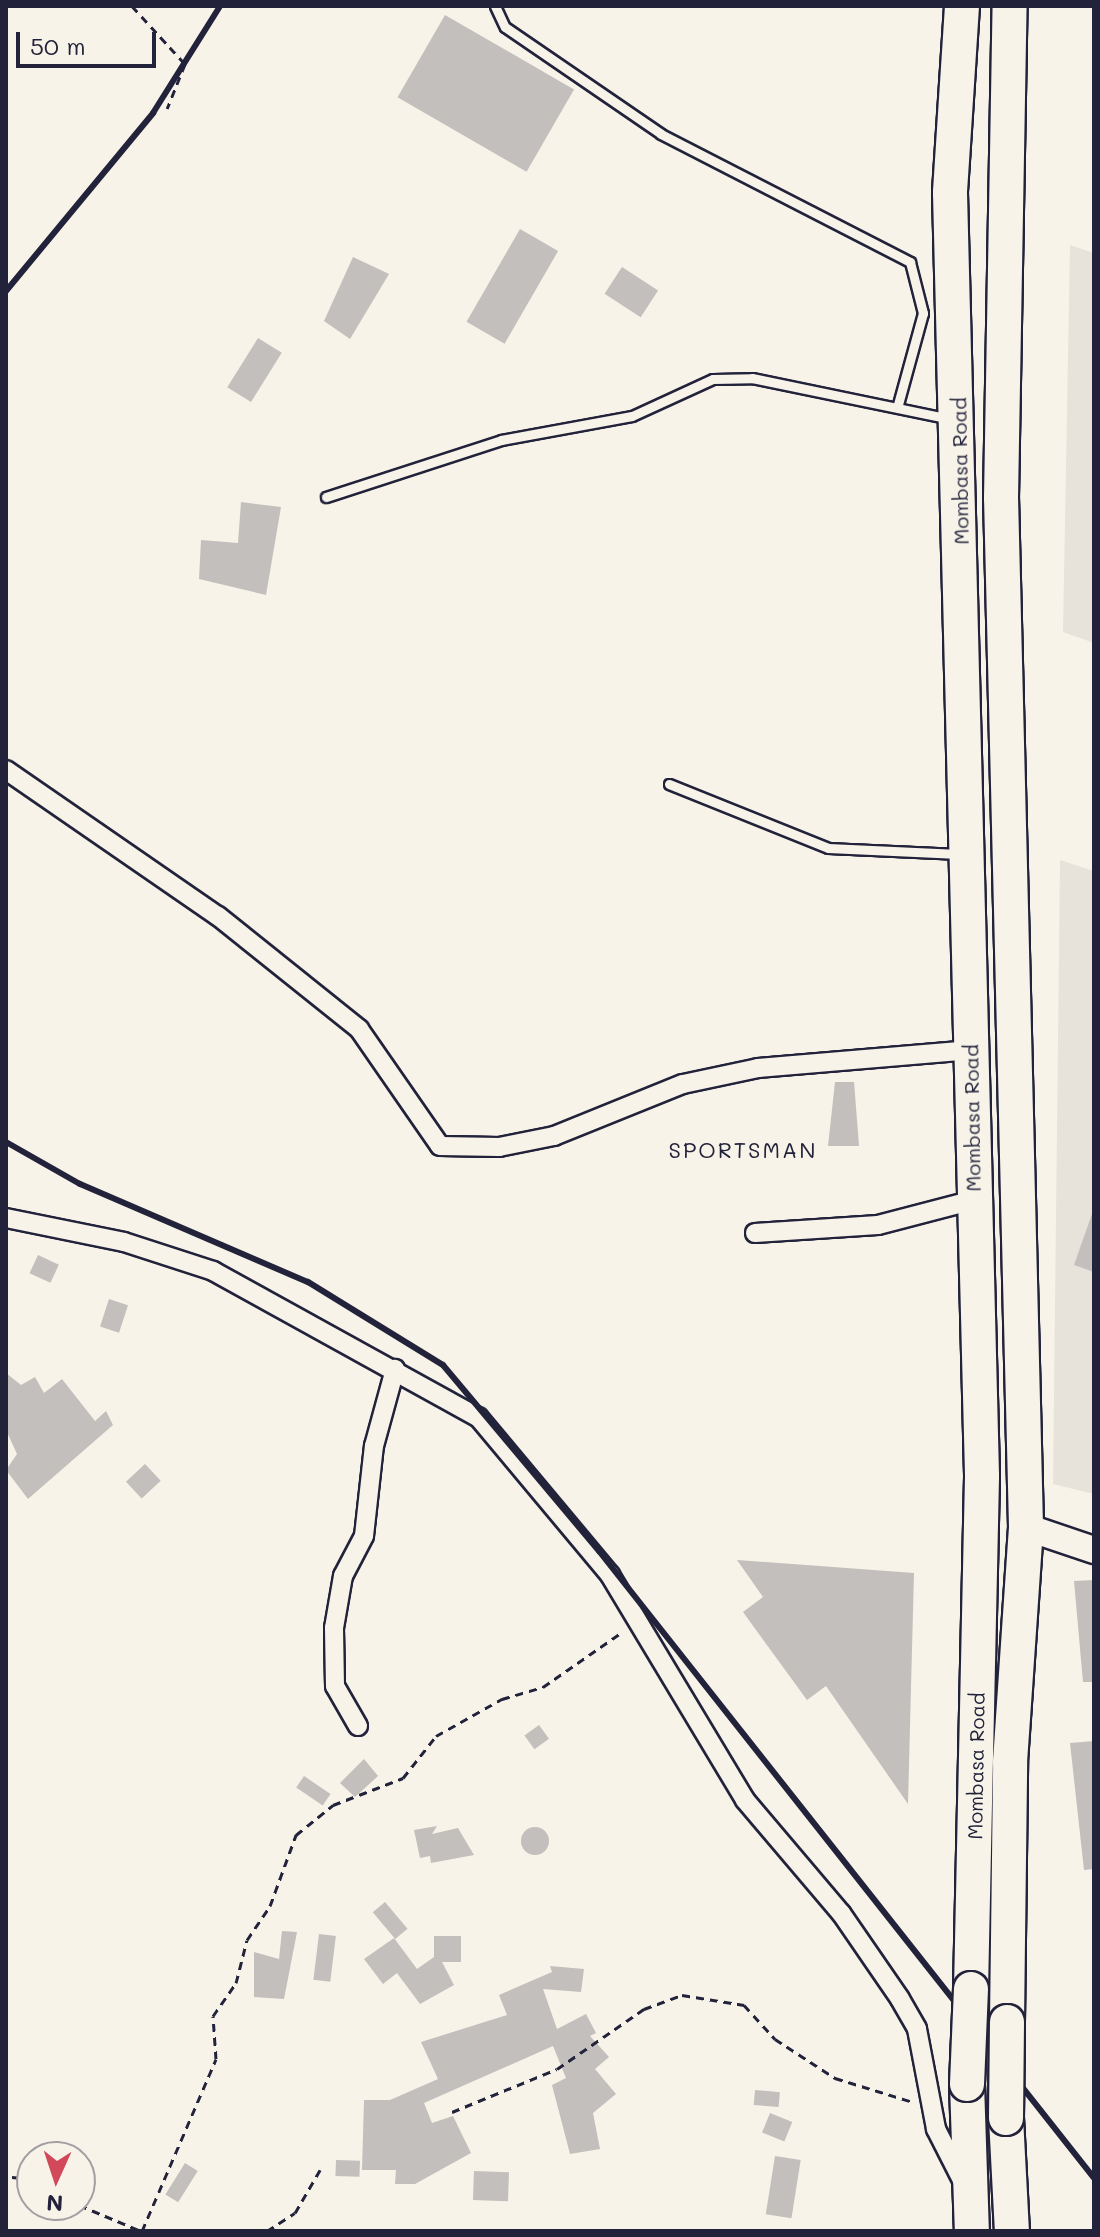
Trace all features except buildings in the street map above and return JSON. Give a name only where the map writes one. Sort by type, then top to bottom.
[{"type":"highway","name":"Mombasa Road","points":[[962,6],[950,193],[960,421],[966,855],[982,1477],[967,2084],[967,2192],[972,2231]]},
{"type":"highway","name":"Mombasa Road","points":[[1010,6],[1001,498],[1026,1527],[1010,1762],[1006,2118],[1012,2231]]},
{"type":"street","points":[[6,770],[218,916],[359,1029],[440,1146],[499,1147],[554,1136],[683,1084],[758,1068],[971,1050]]},
{"type":"street","points":[[755,1233],[878,1225],[974,1200]]},
{"type":"street","points":[[6,1218],[124,1242],[213,1271],[478,1417],[639,1615],[745,1800],[841,1913],[900,1999],[917,2029],[928,2103],[967,2192]]},
{"type":"street","points":[[358,1726],[335,1686],[334,1628],[343,1576],[364,1536],[374,1446],[395,1369]]},
{"type":"street","points":[[1026,1527],[1094,1550]]},
{"type":"lane","points":[[495,6],[505,27],[661,134],[910,262],[923,313],[897,408]]},
{"type":"lane","points":[[326,497],[501,440],[632,416],[713,379],[752,378],[960,421]]},
{"type":"lane","points":[[669,784],[828,848],[966,855]]},
{"type":"path","points":[[132,6],[185,64],[167,109]]},
{"type":"path","points":[[96,2212],[142,2231],[216,2059],[213,2016],[236,1983],[247,1940],[270,1906],[296,1835],[333,1805],[403,1778],[436,1736],[502,1699],[543,1687],[639,1615]]},
{"type":"path","points":[[452,2112],[557,2069],[644,2009],[682,1995],[744,2005],[775,2039],[835,2078],[884,2098],[928,2103]]},
{"type":"path","points":[[267,2231],[297,2210],[320,2170]]},
{"type":"path","points":[[12,2177],[16,2177]]},
{"type":"shaded area","points":[[1070,245],[1094,253],[1094,643],[1063,632]]},
{"type":"shaded area","points":[[1060,860],[1094,871],[1094,1494],[1053,1484]]},
{"type":"railway","points":[[6,291],[153,113],[220,6]]},
{"type":"railway","points":[[6,1142],[80,1184],[308,1282],[443,1365],[599,1551],[1094,2178]]},
{"type":"district","name":"SPORTSMAN","points":[[743,1150]]}]
